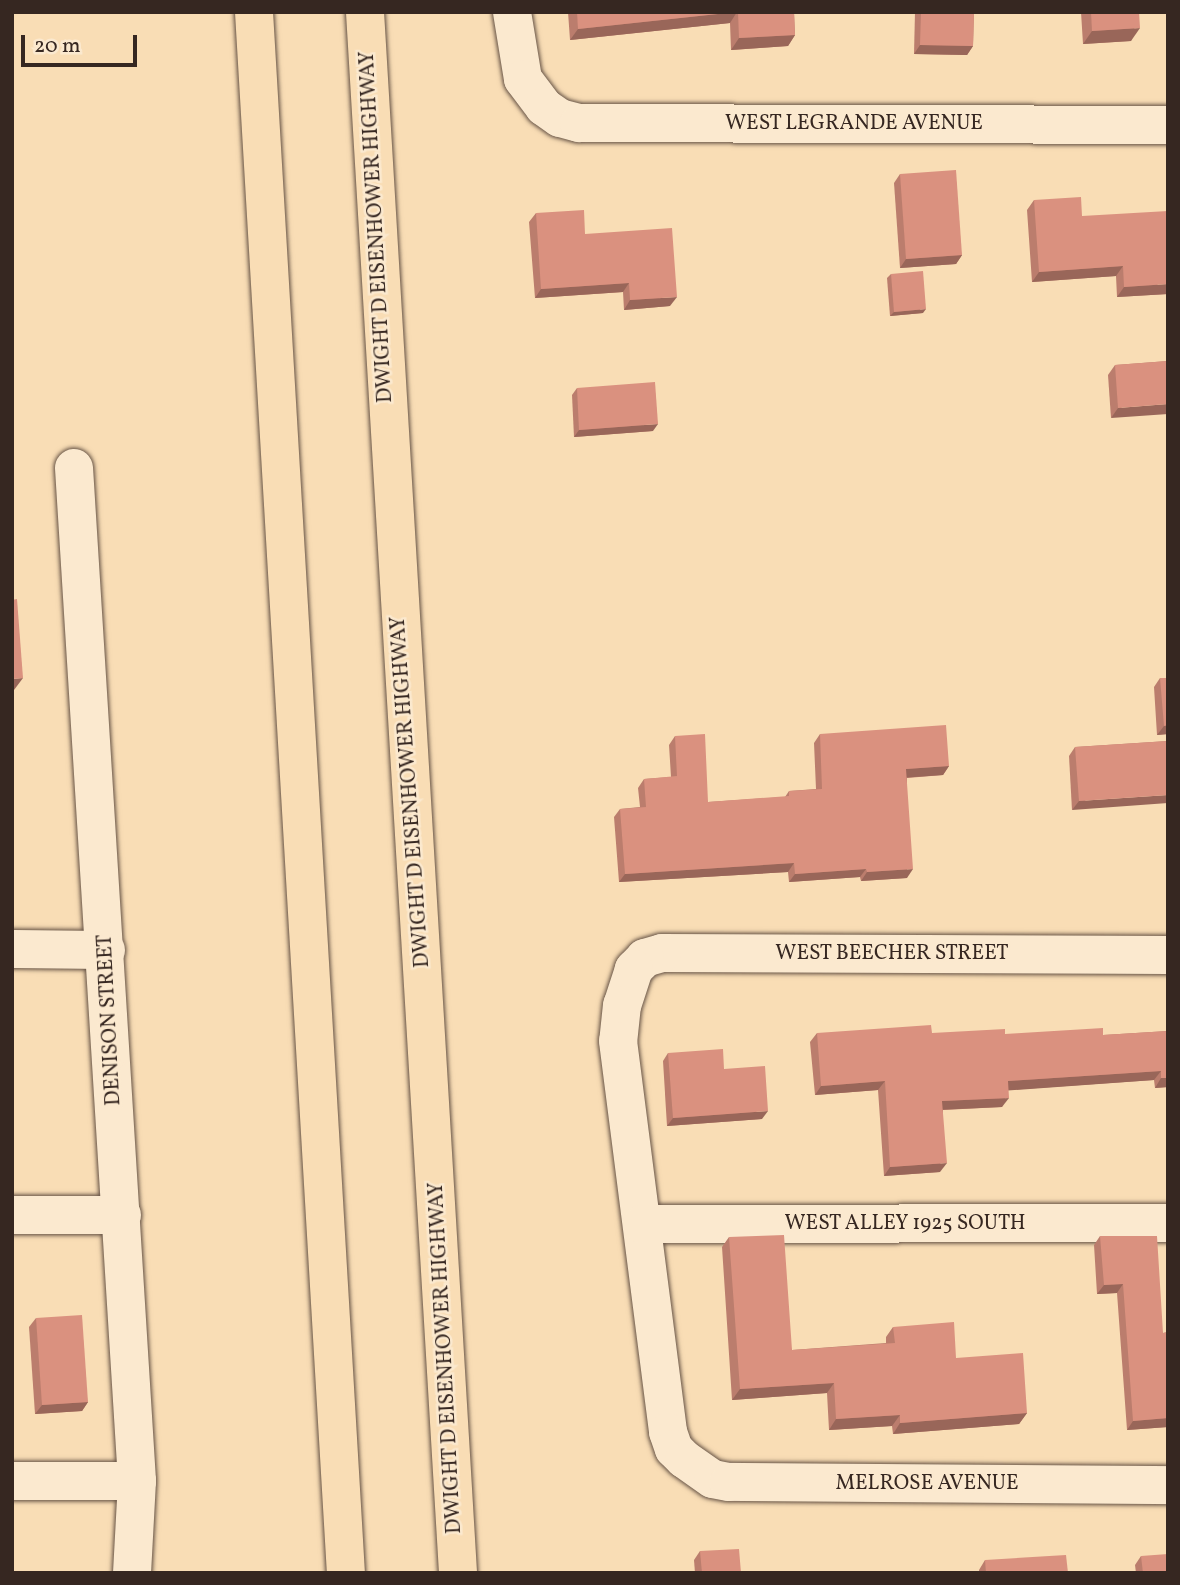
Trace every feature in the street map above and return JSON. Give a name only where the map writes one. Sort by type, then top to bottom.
[{"type":"highway","points":[[254,12],[346,1573]]},
{"type":"highway","name":"DWIGHT D EISENHOWER HIGHWAY","points":[[365,12],[458,1573]]},
{"type":"street","name":"WEST LEGRANDE AVENUE","points":[[512,12],[523,79],[544,107],[560,118],[599,124],[1168,125]]},
{"type":"street","name":"DENISON STREET","points":[[74,468],[137,1481],[132,1573]]},
{"type":"street","points":[[12,949],[106,950]]},
{"type":"street","name":"WEST BEECHER STREET","points":[[642,1224],[618,1041],[629,981],[645,958],[662,953],[1168,955]]},
{"type":"street","points":[[12,1215],[122,1215]]},
{"type":"street","name":"WEST ALLEY 1925 SOUTH","points":[[642,1224],[1168,1223]]},
{"type":"street","name":"MELROSE AVENUE","points":[[642,1224],[668,1432],[674,1449],[713,1479],[729,1482],[1168,1485]]},
{"type":"street","points":[[12,1481],[137,1481]]},
{"type":"building","points":[[577,12],[736,12],[578,29]]},
{"type":"building","points":[[738,12],[794,12],[795,35],[739,38]]},
{"type":"building","points":[[921,12],[974,12],[973,46],[920,45]]},
{"type":"building","points":[[1091,12],[1139,12],[1140,28],[1092,31]]},
{"type":"building","points":[[956,170],[962,255],[906,259],[900,174]]},
{"type":"building","points":[[1081,197],[1082,216],[1168,211],[1168,284],[1124,287],[1123,266],[1039,272],[1034,200]]},
{"type":"building","points":[[584,210],[585,234],[672,228],[677,297],[630,300],[629,283],[541,289],[536,213]]},
{"type":"building","points":[[923,271],[926,309],[894,312],[891,274]]},
{"type":"building","points":[[1168,361],[1168,404],[1118,408],[1115,365]]},
{"type":"building","points":[[655,382],[658,424],[579,430],[577,388]]},
{"type":"building","points":[[17,599],[23,678],[12,679],[12,600]]},
{"type":"building","points":[[1160,678],[1168,678],[1168,725],[1164,726]]},
{"type":"building","points":[[946,725],[949,766],[906,769],[913,869],[795,874],[794,863],[625,874],[620,809],[646,807],[644,779],[677,776],[675,736],[705,734],[708,802],[789,796],[789,791],[822,789],[820,734]]},
{"type":"building","points":[[1168,741],[1168,795],[1079,801],[1075,747]]},
{"type":"building","points":[[931,1025],[932,1033],[1005,1029],[1005,1034],[1103,1028],[1103,1035],[1168,1031],[1168,1078],[1161,1078],[1161,1071],[1008,1081],[1009,1098],[942,1101],[947,1163],[890,1167],[885,1081],[821,1086],[817,1033]]},
{"type":"building","points":[[723,1049],[724,1069],[765,1066],[768,1111],[673,1118],[668,1053]]},
{"type":"building","points":[[784,1235],[792,1350],[895,1343],[893,1327],[954,1322],[956,1358],[1023,1353],[1027,1413],[900,1423],[900,1415],[836,1419],[834,1383],[740,1389],[729,1237]]},
{"type":"building","points":[[1100,1236],[1157,1236],[1163,1333],[1168,1332],[1168,1418],[1133,1421],[1123,1284],[1104,1285]]},
{"type":"building","points":[[82,1315],[88,1402],[42,1405],[36,1318]]},
{"type":"building","points":[[739,1549],[741,1573],[702,1573],[700,1551]]},
{"type":"building","points":[[1168,1554],[1168,1573],[1143,1573],[1141,1556]]},
{"type":"building","points":[[1066,1555],[1068,1573],[986,1573],[985,1560]]}]
